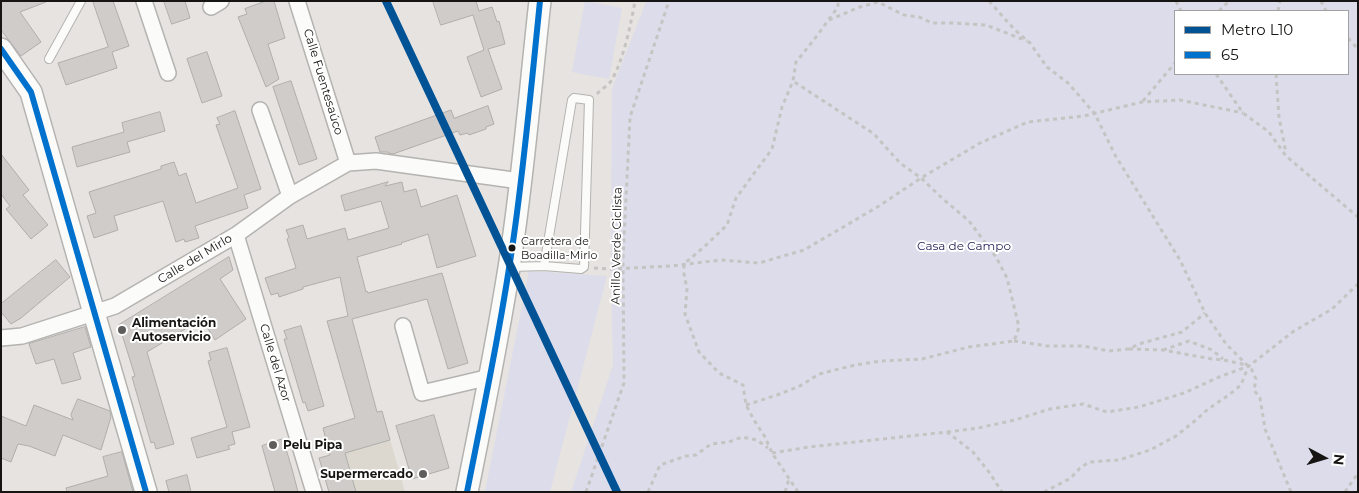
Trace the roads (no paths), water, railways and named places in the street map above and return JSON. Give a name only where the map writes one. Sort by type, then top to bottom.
[{"type":"street","points":[[144,1],[168,73]]},
{"type":"street","name":"Calle Fuentesaúco","points":[[298,1],[348,163]]},
{"type":"street","points":[[467,492],[490,377],[509,267],[540,1]]},
{"type":"street","points":[[1,48],[31,92],[146,492]]},
{"type":"street","points":[[260,110],[290,196]]},
{"type":"street","name":"Calle del Mirlo","points":[[1,338],[22,336],[116,306],[236,234],[290,196],[348,163],[376,161],[520,182]]},
{"type":"street","name":"Calle del Azor","points":[[236,234],[314,492]]},
{"type":"street","points":[[403,326],[422,393],[490,377]]},
{"type":"lane","points":[[49,59],[81,1]]},
{"type":"lane","points":[[509,267],[584,268],[590,102],[588,100],[574,98],[572,100],[544,266]]},
{"type":"metro line","name":"L10","points":[[386,1],[617,492]]},
{"type":"place","name":"Carretera de Boadilla-Mirlo","points":[[512,248]]},
{"type":"place","name":"Alimentación Autoservicio","points":[[122,330]]},
{"type":"place","name":"Pelu Pipa","points":[[273,445]]},
{"type":"place","name":"Supermercado","points":[[423,474]]},
{"type":"park label","name":"Casa de Campo","points":[[964,246]]}]
